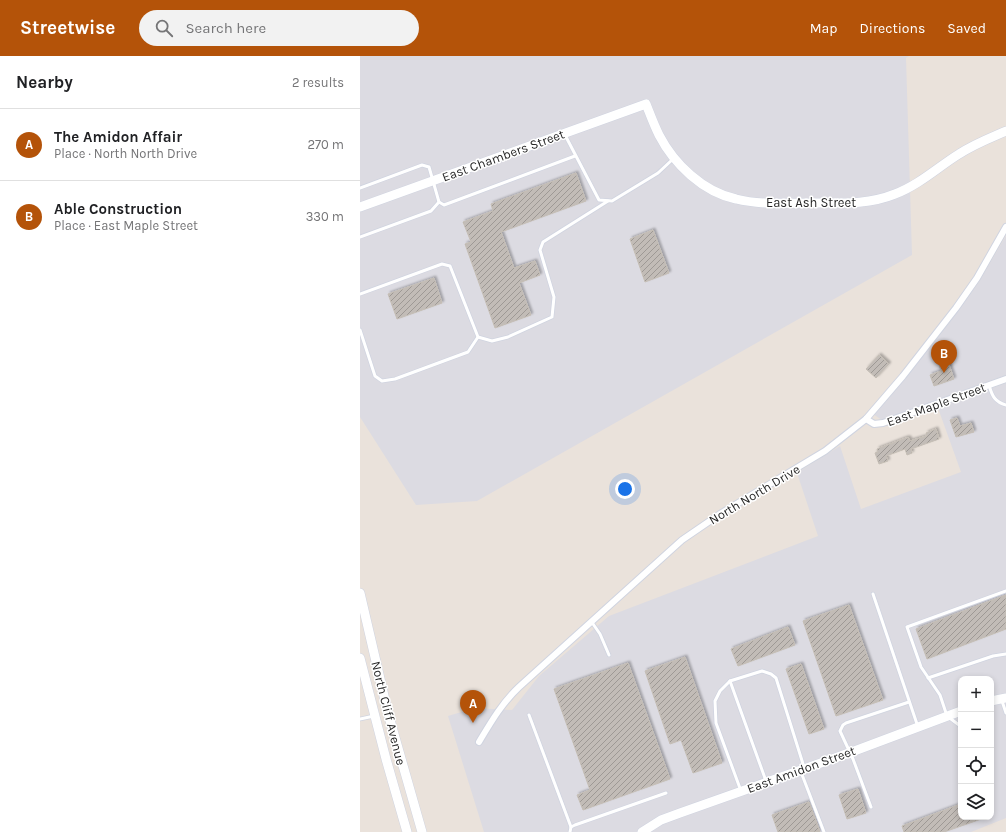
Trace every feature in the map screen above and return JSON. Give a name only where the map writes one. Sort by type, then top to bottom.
[{"type":"street","name":"East Chambers Street","points":[[360,207],[646,104]]},
{"type":"street","name":"East Ash Street","points":[[646,104],[658,134],[674,158],[689,173],[709,189],[723,196],[774,204],[853,203],[876,200],[906,189],[930,175],[959,154],[986,140],[1006,132]]},
{"type":"street","name":"North North Drive","points":[[479,742],[495,715],[508,698],[651,567],[697,529],[825,451],[866,419],[903,376],[956,308],[977,278],[1006,227]]},
{"type":"street","name":"East Maple Street","points":[[866,419],[874,424],[883,423],[1006,379]]},
{"type":"street","name":"North Cliff Avenue","points":[[360,592],[388,713],[422,832]]},
{"type":"street","name":"North Cliff Avenue","points":[[361,663],[374,716],[407,832]]},
{"type":"street","points":[[994,700],[1004,698]]},
{"type":"street","name":"East Amidon Street","points":[[642,832],[670,816],[802,768],[849,753],[958,712]]},
{"type":"lane","points":[[564,133],[599,200],[612,202],[658,173],[674,158]]},
{"type":"lane","points":[[360,188],[422,166],[429,167],[439,202],[444,205],[575,156]]},
{"type":"lane","points":[[478,337],[492,341],[508,337],[552,317],[554,297],[540,250],[543,242],[608,201]]},
{"type":"lane","points":[[360,237],[431,211],[439,202]]},
{"type":"lane","points":[[360,294],[442,264],[450,266],[478,337]]},
{"type":"lane","points":[[360,330],[376,376],[382,381],[395,379],[468,352],[478,337]]},
{"type":"lane","points":[[989,385],[992,396],[998,403],[1006,405]]},
{"type":"lane","points":[[958,724],[947,716],[940,695],[921,667],[907,627],[1006,591]]},
{"type":"lane","points":[[873,594],[918,727]]},
{"type":"lane","points":[[591,621],[600,634],[609,655]]},
{"type":"lane","points":[[928,678],[993,656],[1006,654]]},
{"type":"lane","points":[[741,790],[716,723],[715,701],[720,691],[730,681],[762,671],[771,674],[776,678],[802,768],[824,832]]},
{"type":"lane","points":[[730,681],[766,781]]},
{"type":"lane","points":[[1004,698],[1006,713]]},
{"type":"lane","points":[[871,807],[840,731],[846,723],[909,702]]},
{"type":"lane","points":[[529,715],[571,827],[570,832]]},
{"type":"lane","points":[[360,719],[374,716]]},
{"type":"lane","points":[[571,827],[666,793]]},
{"type":"shaded area","points":[[360,56],[909,56],[906,58],[912,255],[477,501],[416,505],[360,417]]},
{"type":"shaded area","points":[[1006,236],[1006,375],[882,420],[873,414],[934,342],[979,282]]},
{"type":"shaded area","points":[[1006,383],[1006,818],[971,832],[484,832],[448,716],[475,708],[512,710],[539,676],[609,616],[818,536],[797,473],[840,446],[861,509],[961,472],[938,408]]},
{"type":"building","points":[[576,173],[586,201],[501,232],[514,268],[535,261],[540,275],[519,283],[531,315],[495,328],[465,244],[471,242],[463,222],[493,211],[491,204]]},
{"type":"building","points":[[653,230],[669,273],[645,282],[630,239]]},
{"type":"building","points":[[434,278],[442,303],[397,319],[388,294]]},
{"type":"building","points":[[879,355],[889,364],[876,378],[866,369]]},
{"type":"building","points":[[947,359],[954,379],[934,386],[930,375],[941,371],[938,362]]},
{"type":"building","points":[[957,418],[960,426],[971,423],[974,432],[956,437],[950,420]]},
{"type":"building","points":[[936,429],[939,439],[911,449],[912,453],[907,455],[905,449],[886,456],[888,461],[879,464],[875,453],[878,452],[877,449],[906,438],[909,438],[910,441],[927,436],[926,433]]},
{"type":"building","points":[[1006,595],[1006,629],[927,659],[916,629]]},
{"type":"building","points":[[849,605],[883,700],[836,716],[803,621]]},
{"type":"building","points":[[788,627],[795,645],[738,666],[731,649]]},
{"type":"building","points":[[685,657],[722,763],[693,773],[681,740],[670,744],[645,671]]},
{"type":"building","points":[[628,663],[670,779],[583,810],[577,795],[590,790],[554,689]]},
{"type":"building","points":[[801,664],[824,729],[809,734],[786,669]]},
{"type":"building","points":[[858,789],[866,813],[847,819],[839,795]]},
{"type":"building","points":[[809,802],[820,832],[778,832],[772,815]]},
{"type":"building","points":[[958,805],[958,820],[978,820],[944,832],[904,832],[902,826]]},
{"type":"place","name":"Able Construction","points":[[944,373]]},
{"type":"place","name":"The Amidon Affair","points":[[473,723]]}]
